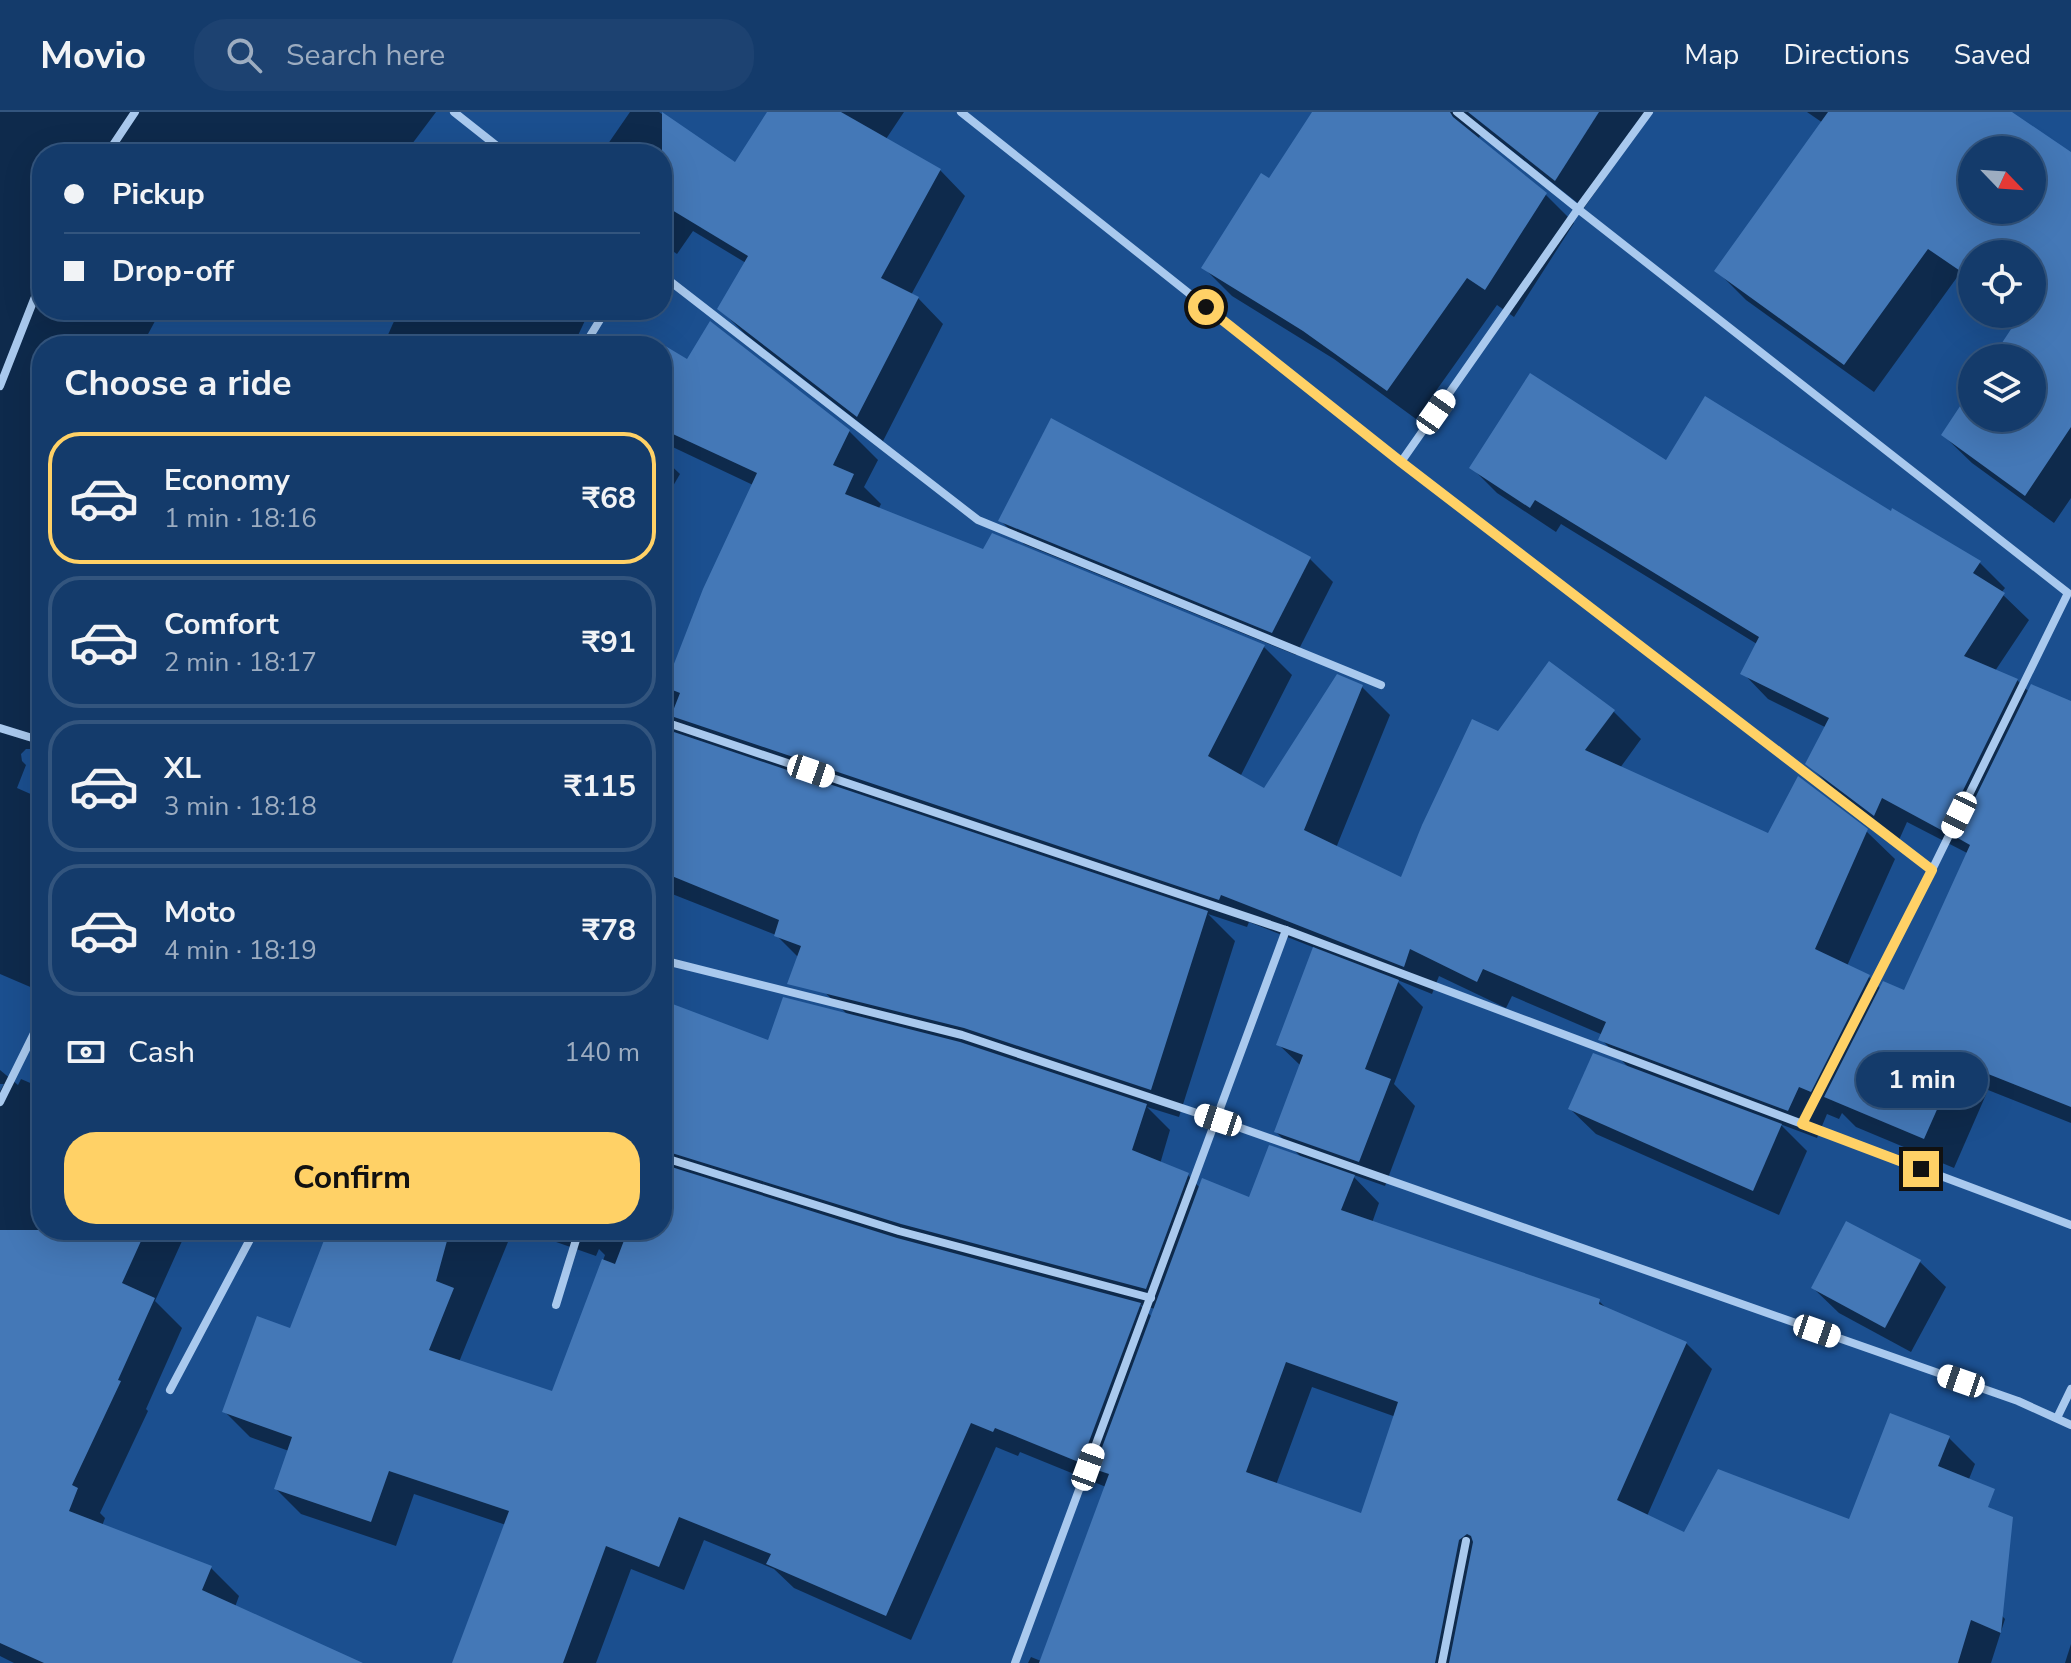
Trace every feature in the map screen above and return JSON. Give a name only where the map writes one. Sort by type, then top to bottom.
[{"type":"street","points":[[114,144],[135,112]]},
{"type":"street","points":[[454,112],[494,144]]},
{"type":"street","points":[[961,112],[1401,462],[1932,870]]},
{"type":"street","points":[[1457,112],[2068,593],[1932,870],[1802,1124]]},
{"type":"street","points":[[1401,462],[1649,112]]},
{"type":"street","points":[[672,283],[978,520],[1381,685]]},
{"type":"street","points":[[0,386],[32,304]]},
{"type":"street","points":[[672,724],[1286,930],[2071,1225]]},
{"type":"street","points":[[0,728],[32,738]]},
{"type":"street","points":[[1015,1663],[1286,930]]},
{"type":"street","points":[[672,963],[962,1035],[1218,1120],[2018,1401],[2071,1425]]},
{"type":"street","points":[[0,1102],[32,1037]]},
{"type":"street","points":[[672,1160],[899,1231],[1151,1298]]},
{"type":"street","points":[[170,1390],[250,1240]]},
{"type":"street","points":[[556,1305],[576,1240]]},
{"type":"street","points":[[2057,1418],[2071,1389]]},
{"type":"street","points":[[1442,1663],[1466,1541]]},
{"type":"building","points":[[662,112],[735,162],[767,112],[841,112],[941,169],[881,278],[919,297],[857,417],[717,309],[748,256],[672,210],[672,144],[662,144]]},
{"type":"building","points":[[1312,112],[1450,112],[1547,193],[1485,290],[1467,278],[1387,391],[1303,331],[1201,268],[1261,173],[1269,178]]},
{"type":"building","points":[[1468,112],[1599,112],[1555,181]]},
{"type":"building","points":[[1828,112],[2012,112],[2071,152],[2071,427],[2025,496],[1941,435],[1958,409],[1958,432],[2046,432],[2046,344],[2001,344],[2012,328],[2046,328],[2046,240],[1958,240],[1958,269],[1928,249],[1844,365],[1714,271]]},
{"type":"building","points":[[710,321],[850,430],[833,465],[854,474],[845,494],[983,549],[992,533],[1265,645],[1208,756],[1264,788],[1337,674],[1363,685],[1304,830],[1401,877],[1472,719],[1498,731],[1549,661],[1615,710],[1585,750],[1768,833],[1798,776],[1868,829],[1815,949],[1870,975],[1811,1092],[1799,1087],[1788,1111],[1598,1040],[1606,1022],[1483,969],[1477,982],[1410,949],[1404,967],[1221,895],[1219,900],[672,716],[680,693],[672,690],[672,669],[703,589],[757,473],[672,434],[672,350],[687,359]]},
{"type":"building","points":[[1530,373],[1666,460],[1705,396],[1891,511],[1892,508],[1981,561],[1973,573],[2005,593],[1964,656],[2018,679],[1943,831],[1882,798],[1874,816],[1805,764],[1829,718],[1740,674],[1759,637],[1535,500],[1530,508],[1469,468]]},
{"type":"building","points":[[1051,418],[1311,557],[1272,633],[998,521]]},
{"type":"building","points":[[2031,684],[2071,701],[2071,1107],[1958,1062],[1924,1139],[1824,1097],[1883,981],[1904,990],[1970,845],[1956,837]]},
{"type":"building","points":[[672,731],[1208,911],[1151,1090],[964,1028],[787,984],[801,946],[774,936],[779,920],[672,876]]},
{"type":"building","points":[[1313,947],[1399,980],[1365,1069],[1391,1079],[1359,1162],[1274,1132],[1303,1055],[1276,1045]]},
{"type":"building","points":[[783,997],[960,1042],[1147,1104],[1132,1150],[1189,1173],[1146,1289],[901,1224],[672,1153],[672,1004],[768,1040]]},
{"type":"building","points":[[1593,1053],[1782,1124],[1753,1191],[1568,1109]]},
{"type":"building","points":[[1269,1145],[1355,1175],[1341,1210],[1600,1299],[1599,1304],[1687,1342],[1617,1500],[1684,1532],[1718,1469],[1849,1519],[1890,1413],[1950,1436],[1938,1466],[1995,1489],[1988,1507],[2013,1517],[2001,1633],[1971,1620],[1958,1663],[1449,1663],[1473,1542],[1467,1534],[1459,1540],[1435,1663],[1039,1663],[1109,1474],[1094,1469],[1202,1178],[1249,1197]],"holes":[[[1286,1362],[1398,1402],[1361,1513],[1246,1472]]]},
{"type":"building","points":[[672,1167],[897,1238],[1141,1303],[1081,1463],[995,1428],[993,1432],[971,1423],[886,1616],[766,1564],[771,1554],[679,1517],[659,1567],[606,1546],[563,1663],[452,1663],[509,1511],[389,1471],[371,1522],[274,1489],[292,1437],[222,1412],[257,1316],[290,1328],[324,1240],[447,1240],[436,1281],[454,1288],[429,1350],[552,1391],[602,1259],[615,1264],[624,1240],[672,1240]]},
{"type":"building","points":[[1846,1221],[1921,1260],[1885,1328],[1811,1288]]},
{"type":"building","points":[[0,1230],[32,1230],[32,1240],[141,1240],[122,1283],[155,1298],[118,1380],[121,1381],[72,1485],[78,1488],[69,1511],[212,1566],[202,1590],[363,1663],[44,1663],[0,1643]]},
{"type":"route","points":[[1206,307],[1401,462],[1932,870],[1802,1124],[1921,1169]]}]
